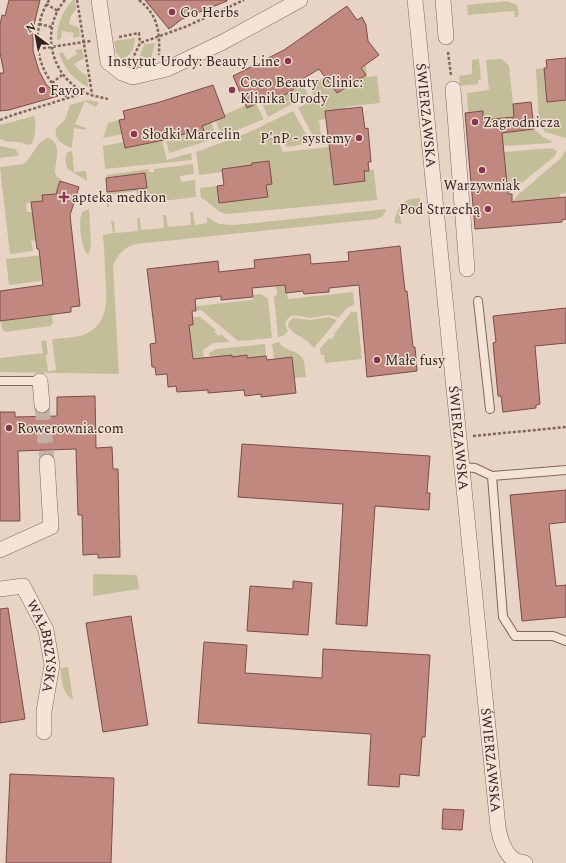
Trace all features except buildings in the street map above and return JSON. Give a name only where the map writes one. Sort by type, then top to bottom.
[{"type":"street","points":[[99,0],[108,62],[122,73],[133,77],[167,69],[223,42],[300,0]]},
{"type":"street","name":"ŚWIERZAWSKA","points":[[415,0],[498,827],[500,838],[509,855],[515,860],[524,863]]},
{"type":"street","points":[[443,0],[446,37]]},
{"type":"street","points":[[453,89],[467,269]]},
{"type":"street","points":[[40,381],[42,405]]},
{"type":"street","points":[[0,550],[51,527],[47,462]]},
{"type":"street","name":"WAŁBRZYSKA","points":[[0,589],[23,586],[46,630],[52,665],[44,711],[44,732]]},
{"type":"lane","points":[[478,301],[490,409]]},
{"type":"lane","points":[[0,381],[40,381]]},
{"type":"lane","points":[[461,467],[475,468],[492,476],[566,470]]},
{"type":"lane","points":[[492,476],[503,617],[516,636],[553,636],[566,641]]},
{"type":"path","points":[[49,0],[46,4],[39,24],[38,49],[43,67],[52,83],[68,98]]},
{"type":"path","points":[[65,0],[58,11],[52,27],[51,47],[55,62],[62,75],[84,93],[108,99]]},
{"type":"path","points":[[77,0],[92,95]]},
{"type":"path","points":[[139,0],[145,5],[155,20],[160,36],[159,55],[153,72]]},
{"type":"path","points":[[122,73],[135,56],[140,43],[185,27],[244,0]]},
{"type":"path","points":[[46,4],[58,11]]},
{"type":"path","points":[[39,24],[52,27]]},
{"type":"path","points":[[446,37],[453,89]]},
{"type":"path","points":[[52,83],[62,75]]},
{"type":"path","points":[[0,120],[84,93]]},
{"type":"path","points":[[458,436],[566,427]]},
{"type":"shaded area","points":[[73,0],[75,0],[76,9],[71,16],[69,24],[79,28],[80,36],[73,38],[74,33],[62,31],[61,39],[57,40],[61,18]]},
{"type":"shaded area","points":[[507,1],[517,5],[519,14],[518,17],[515,17],[514,11],[468,15],[467,5]]},
{"type":"shaded area","points":[[135,38],[132,51],[122,60],[116,52],[114,41]]},
{"type":"shaded area","points":[[155,43],[151,58],[146,67],[132,66],[140,56],[144,44]]},
{"type":"shaded area","points":[[82,49],[84,58],[74,64],[87,76],[88,87],[70,73],[59,53],[63,52],[67,60],[77,54],[75,50]]},
{"type":"shaded area","points":[[479,59],[481,79],[478,80],[478,84],[460,86],[459,76],[472,74],[472,60]]},
{"type":"shaded area","points":[[502,59],[509,66],[516,131],[534,129],[544,138],[552,141],[551,143],[503,146],[501,119],[491,119],[483,122],[483,111],[468,113],[467,93],[489,90],[486,60]]},
{"type":"shaded area","points":[[366,65],[367,77],[377,76],[380,103],[345,107],[345,109],[326,119],[319,120],[321,135],[313,136],[298,108],[315,98],[310,88],[325,76],[366,75],[361,68]]},
{"type":"shaded area","points":[[544,68],[550,102],[566,100],[566,138],[545,132],[539,124],[536,69]]},
{"type":"shaded area","points":[[300,80],[308,95],[268,117],[261,101],[289,84],[293,91],[291,85]]},
{"type":"shaded area","points":[[87,100],[99,102],[96,107],[85,101],[75,124],[86,128],[86,130],[74,128],[72,148],[66,146],[56,136],[56,130],[64,121],[70,105]]},
{"type":"shaded area","points":[[256,104],[264,119],[221,137],[216,121],[225,117],[224,115],[246,105]]},
{"type":"shaded area","points":[[293,111],[311,143],[287,147],[278,140],[283,152],[329,147],[330,156],[334,155],[331,161],[332,169],[328,170],[332,170],[334,185],[365,181],[364,171],[374,170],[377,200],[226,214],[222,213],[201,198],[200,188],[217,186],[219,203],[268,197],[266,185],[272,184],[269,161],[222,169],[222,172],[199,175],[196,152],[245,134]]},
{"type":"shaded area","points":[[34,116],[35,130],[32,144],[27,145],[21,142],[0,139],[0,125]]},
{"type":"shaded area","points":[[119,120],[122,134],[103,138],[108,123]]},
{"type":"shaded area","points":[[211,122],[217,138],[169,153],[166,140],[187,133],[200,123],[202,131],[204,131],[202,125]]},
{"type":"shaded area","points":[[48,138],[53,140],[57,148],[55,173],[57,177],[61,179],[56,194],[42,195],[43,201],[26,203],[27,212],[32,212],[36,240],[31,241],[33,251],[10,254],[0,167],[24,164],[40,143]]},
{"type":"shaded area","points":[[162,141],[167,160],[191,153],[192,160],[105,169],[103,146],[124,142],[126,148]]},
{"type":"shaded area","points":[[0,146],[15,149],[19,154],[16,156],[0,158]]},
{"type":"shaded area","points":[[552,148],[557,151],[555,156],[508,194],[507,186],[504,187],[506,170],[504,152]]},
{"type":"shaded area","points":[[566,150],[566,193],[560,194],[560,198],[512,202],[519,194],[561,158]]},
{"type":"shaded area","points":[[72,151],[74,172],[86,171],[87,181],[68,169],[67,167],[65,160],[66,156],[68,152]]},
{"type":"shaded area","points":[[193,164],[194,174],[180,176],[181,182],[195,180],[196,197],[138,204],[136,191],[108,195],[109,207],[107,207],[105,193],[147,187],[145,173],[106,178],[107,175],[149,169],[149,172],[154,172],[154,169]]},
{"type":"shaded area","points":[[420,198],[421,212],[400,214],[401,224],[395,223],[395,216],[404,202]]},
{"type":"shaded area","points":[[89,209],[91,246],[88,255],[82,241],[80,222],[82,212]]},
{"type":"shaded area","points":[[387,209],[382,217],[376,219],[137,244],[129,247],[122,251],[113,266],[119,374],[0,372],[0,358],[43,353],[41,341],[46,340],[48,371],[56,370],[52,339],[83,335],[98,325],[105,310],[106,301],[103,235],[113,233],[111,221],[114,221],[115,233],[138,231],[137,218],[140,218],[141,230],[164,228],[163,215],[166,215],[168,227],[191,225],[190,212],[193,212],[195,225],[207,223],[207,217],[219,224],[234,225]]},
{"type":"shaded area","points":[[43,255],[44,263],[40,265],[50,264],[47,280],[9,285],[6,259]]},
{"type":"shaded area","points":[[285,285],[288,299],[353,292],[354,304],[348,307],[338,318],[331,315],[311,318],[294,315],[290,316],[286,323],[288,331],[283,336],[278,337],[274,296],[277,295],[276,286]]},
{"type":"shaded area","points":[[261,294],[268,299],[272,338],[238,341],[201,310],[196,311],[196,306],[253,300],[253,295]]},
{"type":"shaded area","points":[[351,312],[357,312],[362,359],[325,363],[324,355],[321,355],[320,349],[329,338],[331,340]]},
{"type":"shaded area","points":[[52,315],[53,323],[50,326],[5,332],[2,329],[1,321]]},
{"type":"shaded area","points":[[192,317],[200,317],[216,330],[214,332],[219,336],[221,334],[230,342],[213,343],[203,350],[204,358],[193,359],[189,325],[193,325]]},
{"type":"shaded area","points":[[329,317],[337,320],[314,348],[288,327],[289,322],[293,318],[310,320]]},
{"type":"shaded area","points":[[279,342],[285,348],[302,357],[306,377],[294,378],[292,357],[274,359],[272,344]]},
{"type":"shaded area","points":[[265,344],[266,356],[247,358],[247,355],[210,357],[209,353],[216,349]]},
{"type":"shaded area","points":[[93,574],[137,575],[139,589],[93,596]]},
{"type":"shaded area","points":[[68,667],[73,700],[67,694],[61,677],[60,668]]},
{"type":"tunnel","points":[[42,405],[47,462]]},
{"type":"place","name":"Go Herbs","points":[[172,12]]},
{"type":"place","name":"Instytut Urody: Beauty Line","points":[[288,61]]},
{"type":"place","name":"Favor","points":[[42,90]]},
{"type":"place","name":"Coco Beauty Clinic: Klinika Urody","points":[[232,90]]},
{"type":"place","name":"Zagrodnicza","points":[[475,122]]},
{"type":"place","name":"Słodki Marcelin","points":[[134,134]]},
{"type":"place","name":"P'nP - systemy","points":[[359,138]]},
{"type":"place","name":"Warzywniak","points":[[482,170]]},
{"type":"place","name":"apteka medkon","points":[[64,197]]},
{"type":"place","name":"Pod Strzechą","points":[[488,209]]},
{"type":"place","name":"Małe fusy","points":[[377,360]]},
{"type":"place","name":"Rowerownia.com","points":[[9,428]]}]
